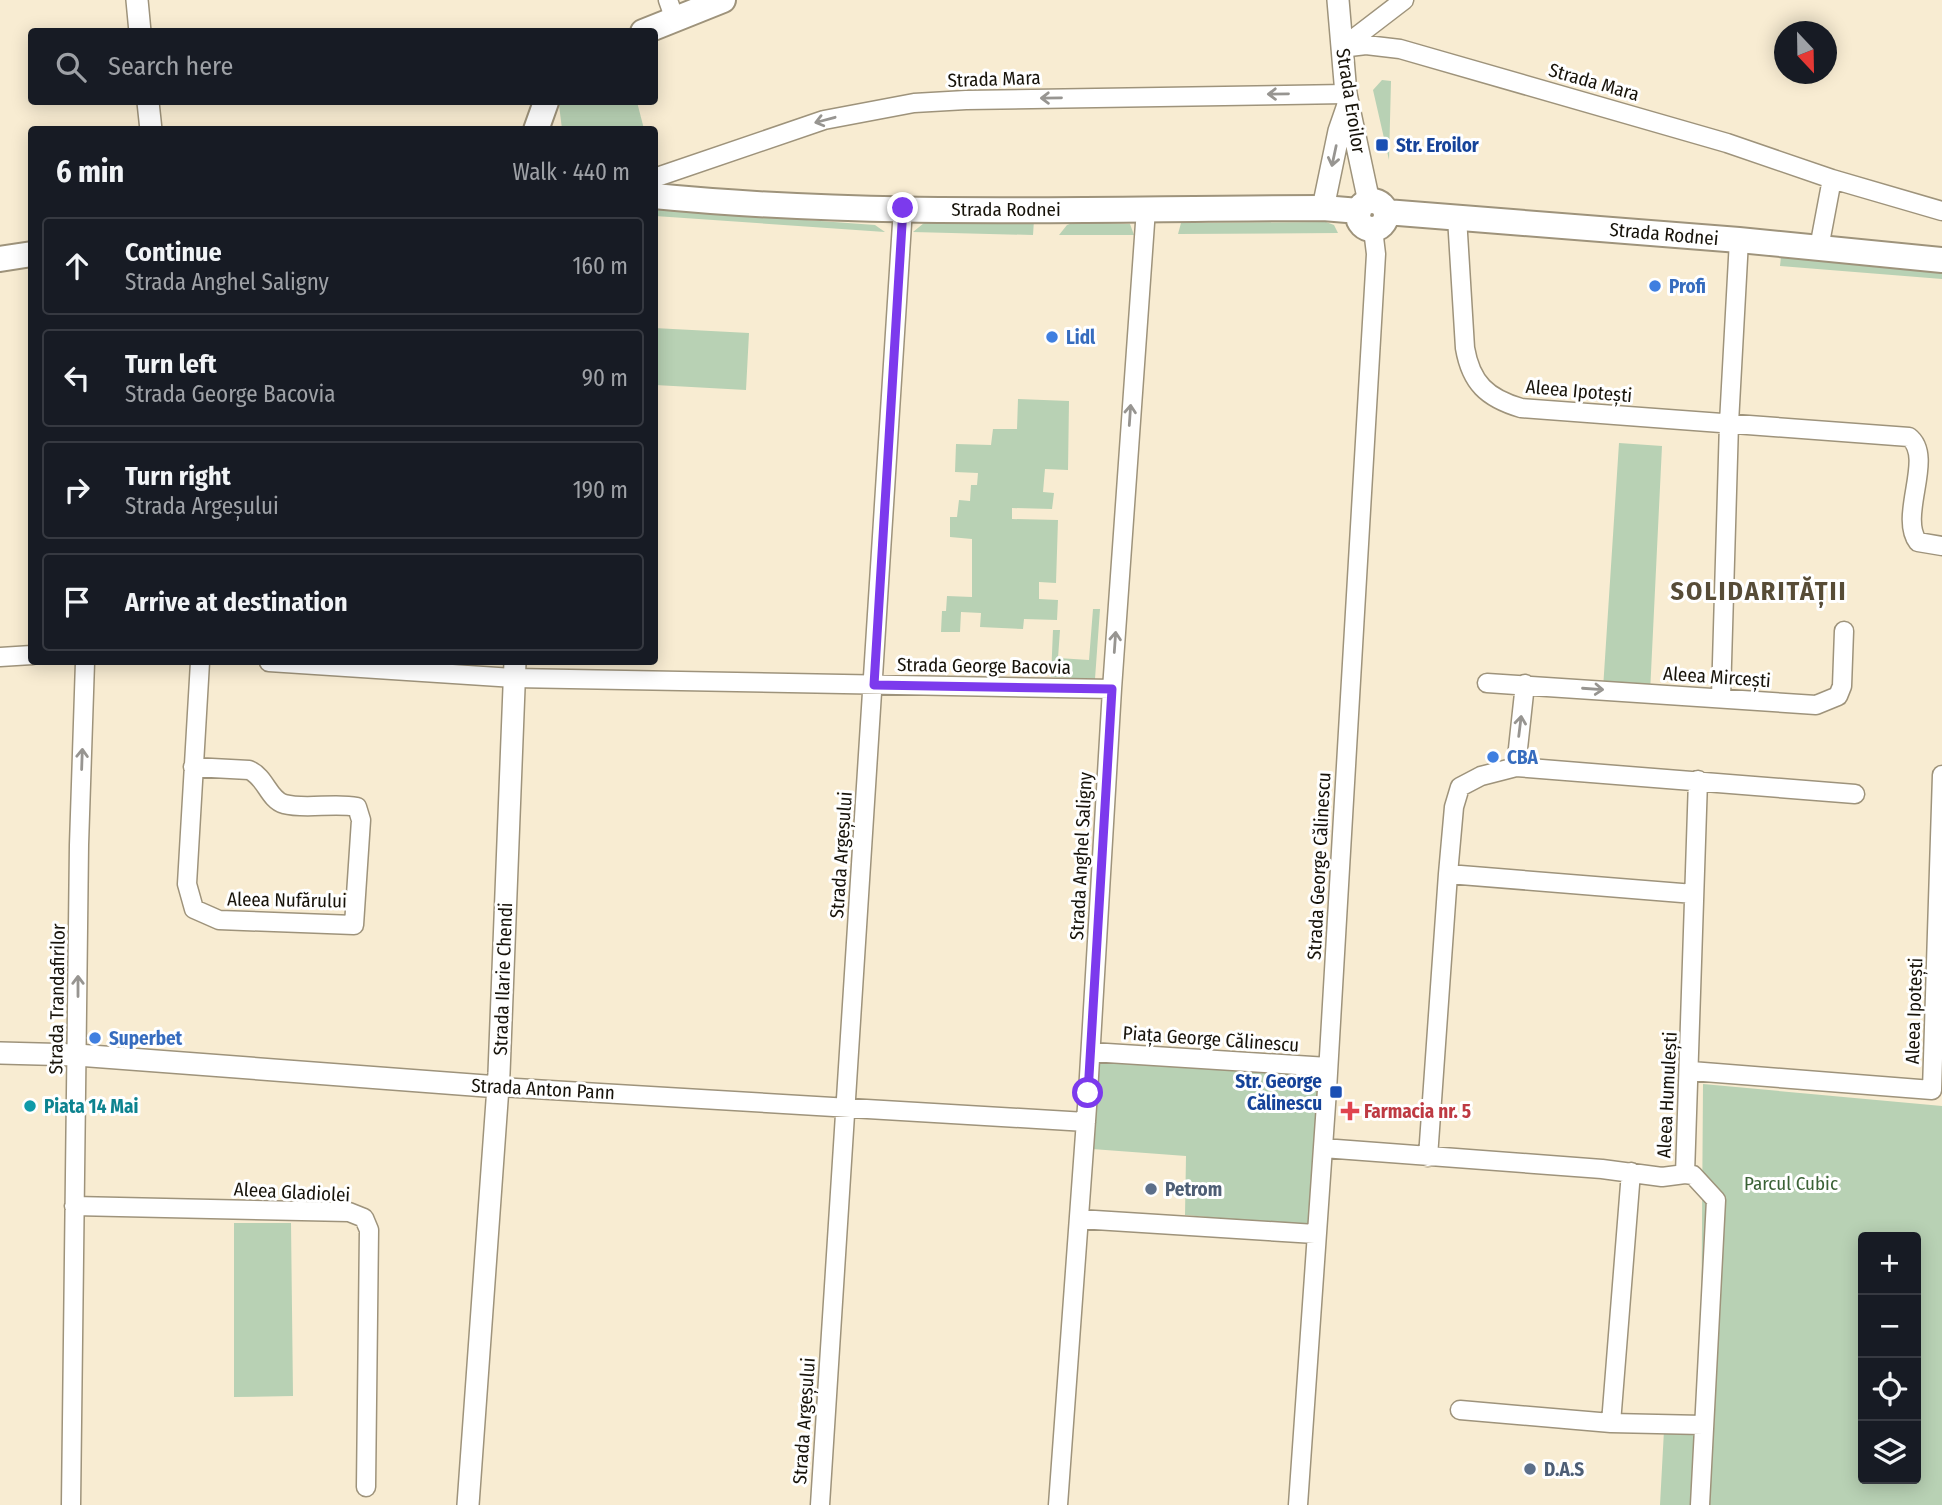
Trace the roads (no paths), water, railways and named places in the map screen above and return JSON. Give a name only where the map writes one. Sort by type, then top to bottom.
[{"type":"main road","points":[[648,28],[671,8],[723,0]]},
{"type":"main road","name":"Strada Rodnei","points":[[658,196],[729,203],[903,208],[1323,208],[1739,240],[1942,260]]},
{"type":"main road","points":[[0,259],[28,255]]},
{"type":"street","points":[[137,0],[140,28]]},
{"type":"street","name":"Strada Eroilor","points":[[1338,0],[1347,99],[1372,213]]},
{"type":"street","points":[[1341,48],[1404,0]]},
{"type":"street","name":"Strada Mara","points":[[1341,48],[1366,45],[1400,49],[1727,142],[1832,179],[1942,211]]},
{"type":"street","points":[[1323,208],[1347,99]]},
{"type":"street","name":"Strada Mara","points":[[658,177],[824,120],[914,103],[966,100],[1347,99]]},
{"type":"street","points":[[148,105],[151,126]]},
{"type":"street","points":[[1819,248],[1832,179]]},
{"type":"street","name":"Strada Argeșului","points":[[820,1505],[903,208]]},
{"type":"street","name":"Strada Anghel Saligny","points":[[1058,1505],[1091,1052],[1112,689],[1146,209]]},
{"type":"street","name":"Strada George Călinescu","points":[[1298,1505],[1323,1149],[1376,254],[1372,213]]},
{"type":"street","name":"Aleea Ipotești","points":[[1457,217],[1465,348],[1468,366],[1484,392],[1502,403],[1521,408],[1909,437],[1919,451],[1912,530],[1918,542],[1942,546]]},
{"type":"street","points":[[1721,697],[1729,423],[1739,240]]},
{"type":"street","name":"Aleea Mircești","points":[[1487,683],[1816,705],[1830,702],[1838,696],[1842,686],[1844,631]]},
{"type":"street","points":[[0,657],[28,655]]},
{"type":"street","name":"Strada Trandafirilor","points":[[71,1505],[79,845],[85,665]]},
{"type":"street","name":"Aleea Nufărului","points":[[193,767],[250,770],[258,773],[275,798],[284,804],[357,807],[361,820],[354,925],[219,920],[194,909],[187,884],[193,767],[200,665]]},
{"type":"street","name":"Strada George Bacovia","points":[[361,665],[874,685],[1112,689]]},
{"type":"street","name":"Strada Ilarie Chendi","points":[[468,1505],[499,1087],[515,670]]},
{"type":"street","points":[[1516,767],[1525,684]]},
{"type":"street","points":[[1428,1157],[1448,874],[1454,807],[1460,788],[1481,776],[1516,767],[1855,794]]},
{"type":"street","name":"Aleea Ipotești","points":[[1691,1070],[1932,1090],[1942,775]]},
{"type":"street","name":"Aleea Humulești","points":[[1323,1149],[1631,1172],[1662,1177],[1685,1174],[1691,1070],[1698,780]]},
{"type":"street","points":[[1448,874],[1694,894]]},
{"type":"street","name":"Piața George Călinescu","points":[[1091,1052],[1328,1067]]},
{"type":"street","name":"Strada Anton Pann","points":[[0,1053],[77,1055],[499,1087],[1086,1122]]},
{"type":"street","points":[[1611,1423],[1631,1172]]},
{"type":"street","points":[[1685,1174],[1693,1175],[1716,1200],[1700,1505]]},
{"type":"street","name":"Aleea Gladiolei","points":[[74,1206],[337,1211],[364,1218],[369,1230],[370,1325],[366,1487]]},
{"type":"street","points":[[1079,1219],[1315,1234]]},
{"type":"street","points":[[1460,1410],[1611,1423],[1703,1425]]},
{"type":"place","name":"Str. Eroilor","points":[[1382,145]]},
{"type":"place","name":"Profi","points":[[1655,286]]},
{"type":"place","name":"Lidl","points":[[1052,337]]},
{"type":"place","name":"CBA","points":[[1493,757]]},
{"type":"place","name":"Superbet","points":[[95,1038]]},
{"type":"place","name":"Str. George Călinescu","points":[[1336,1092]]},
{"type":"place","name":"Piata 14 Mai","points":[[30,1106]]},
{"type":"place","name":"Farmacia nr. 5","points":[[1350,1111]]},
{"type":"place","name":"Petrom","points":[[1151,1189]]},
{"type":"place","name":"D.A.S","points":[[1530,1469]]},
{"type":"district","name":"SOLIDARITĂȚII","points":[[1759,591]]},
{"type":"park label","name":"Parcul Cubic","points":[[1791,1183]]}]
